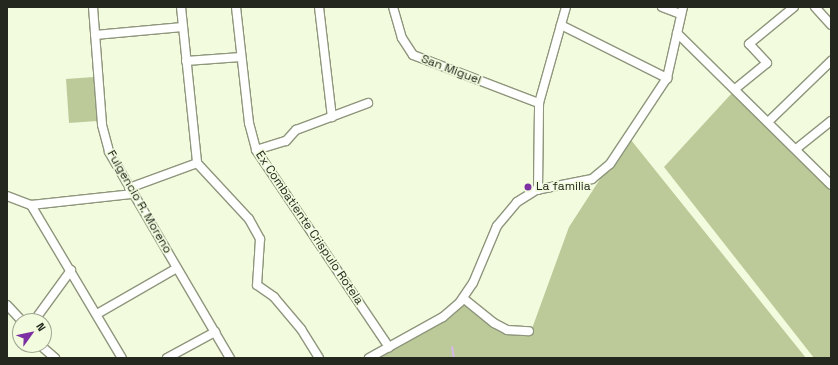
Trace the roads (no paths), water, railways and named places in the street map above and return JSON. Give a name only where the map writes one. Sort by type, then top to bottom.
[{"type":"street","name":"Fulgencio R. Moreno","points":[[93,7],[104,137],[131,191],[230,358]]},
{"type":"street","points":[[181,7],[197,163],[249,219],[260,239],[257,285],[274,297],[302,329],[319,358]]},
{"type":"street","name":"Ex Combatiente Crispulo Rotela","points":[[236,7],[249,123],[256,150],[389,347]]},
{"type":"street","points":[[319,7],[332,116]]},
{"type":"street","name":"San Miguel","points":[[393,7],[402,38],[413,55],[539,103]]},
{"type":"street","points":[[538,190],[539,103],[566,7]]},
{"type":"street","points":[[369,358],[443,317],[463,298],[504,216],[524,196],[538,190],[582,182],[599,174],[668,78],[681,10],[662,7]]},
{"type":"street","points":[[735,90],[767,63],[748,44],[794,7]]},
{"type":"street","points":[[816,7],[831,25]]},
{"type":"street","points":[[560,26],[668,78]]},
{"type":"street","points":[[95,35],[183,27]]},
{"type":"street","points":[[676,33],[831,185]]},
{"type":"street","points":[[186,61],[241,57]]},
{"type":"street","points":[[768,122],[831,61]]},
{"type":"street","points":[[256,150],[286,141],[296,130],[368,103]]},
{"type":"street","points":[[796,149],[831,121]]},
{"type":"street","points":[[7,196],[31,205],[131,191],[197,163]]},
{"type":"street","points":[[31,205],[122,358]]},
{"type":"street","points":[[97,314],[177,268]]},
{"type":"street","points":[[40,313],[71,270]]},
{"type":"street","points":[[463,298],[494,323],[507,330],[529,331]]},
{"type":"street","points":[[7,305],[14,313]]},
{"type":"street","points":[[167,358],[215,332]]},
{"type":"waterway","points":[[452,347],[454,358]]},
{"type":"place","name":"La familia","points":[[528,187]]}]
